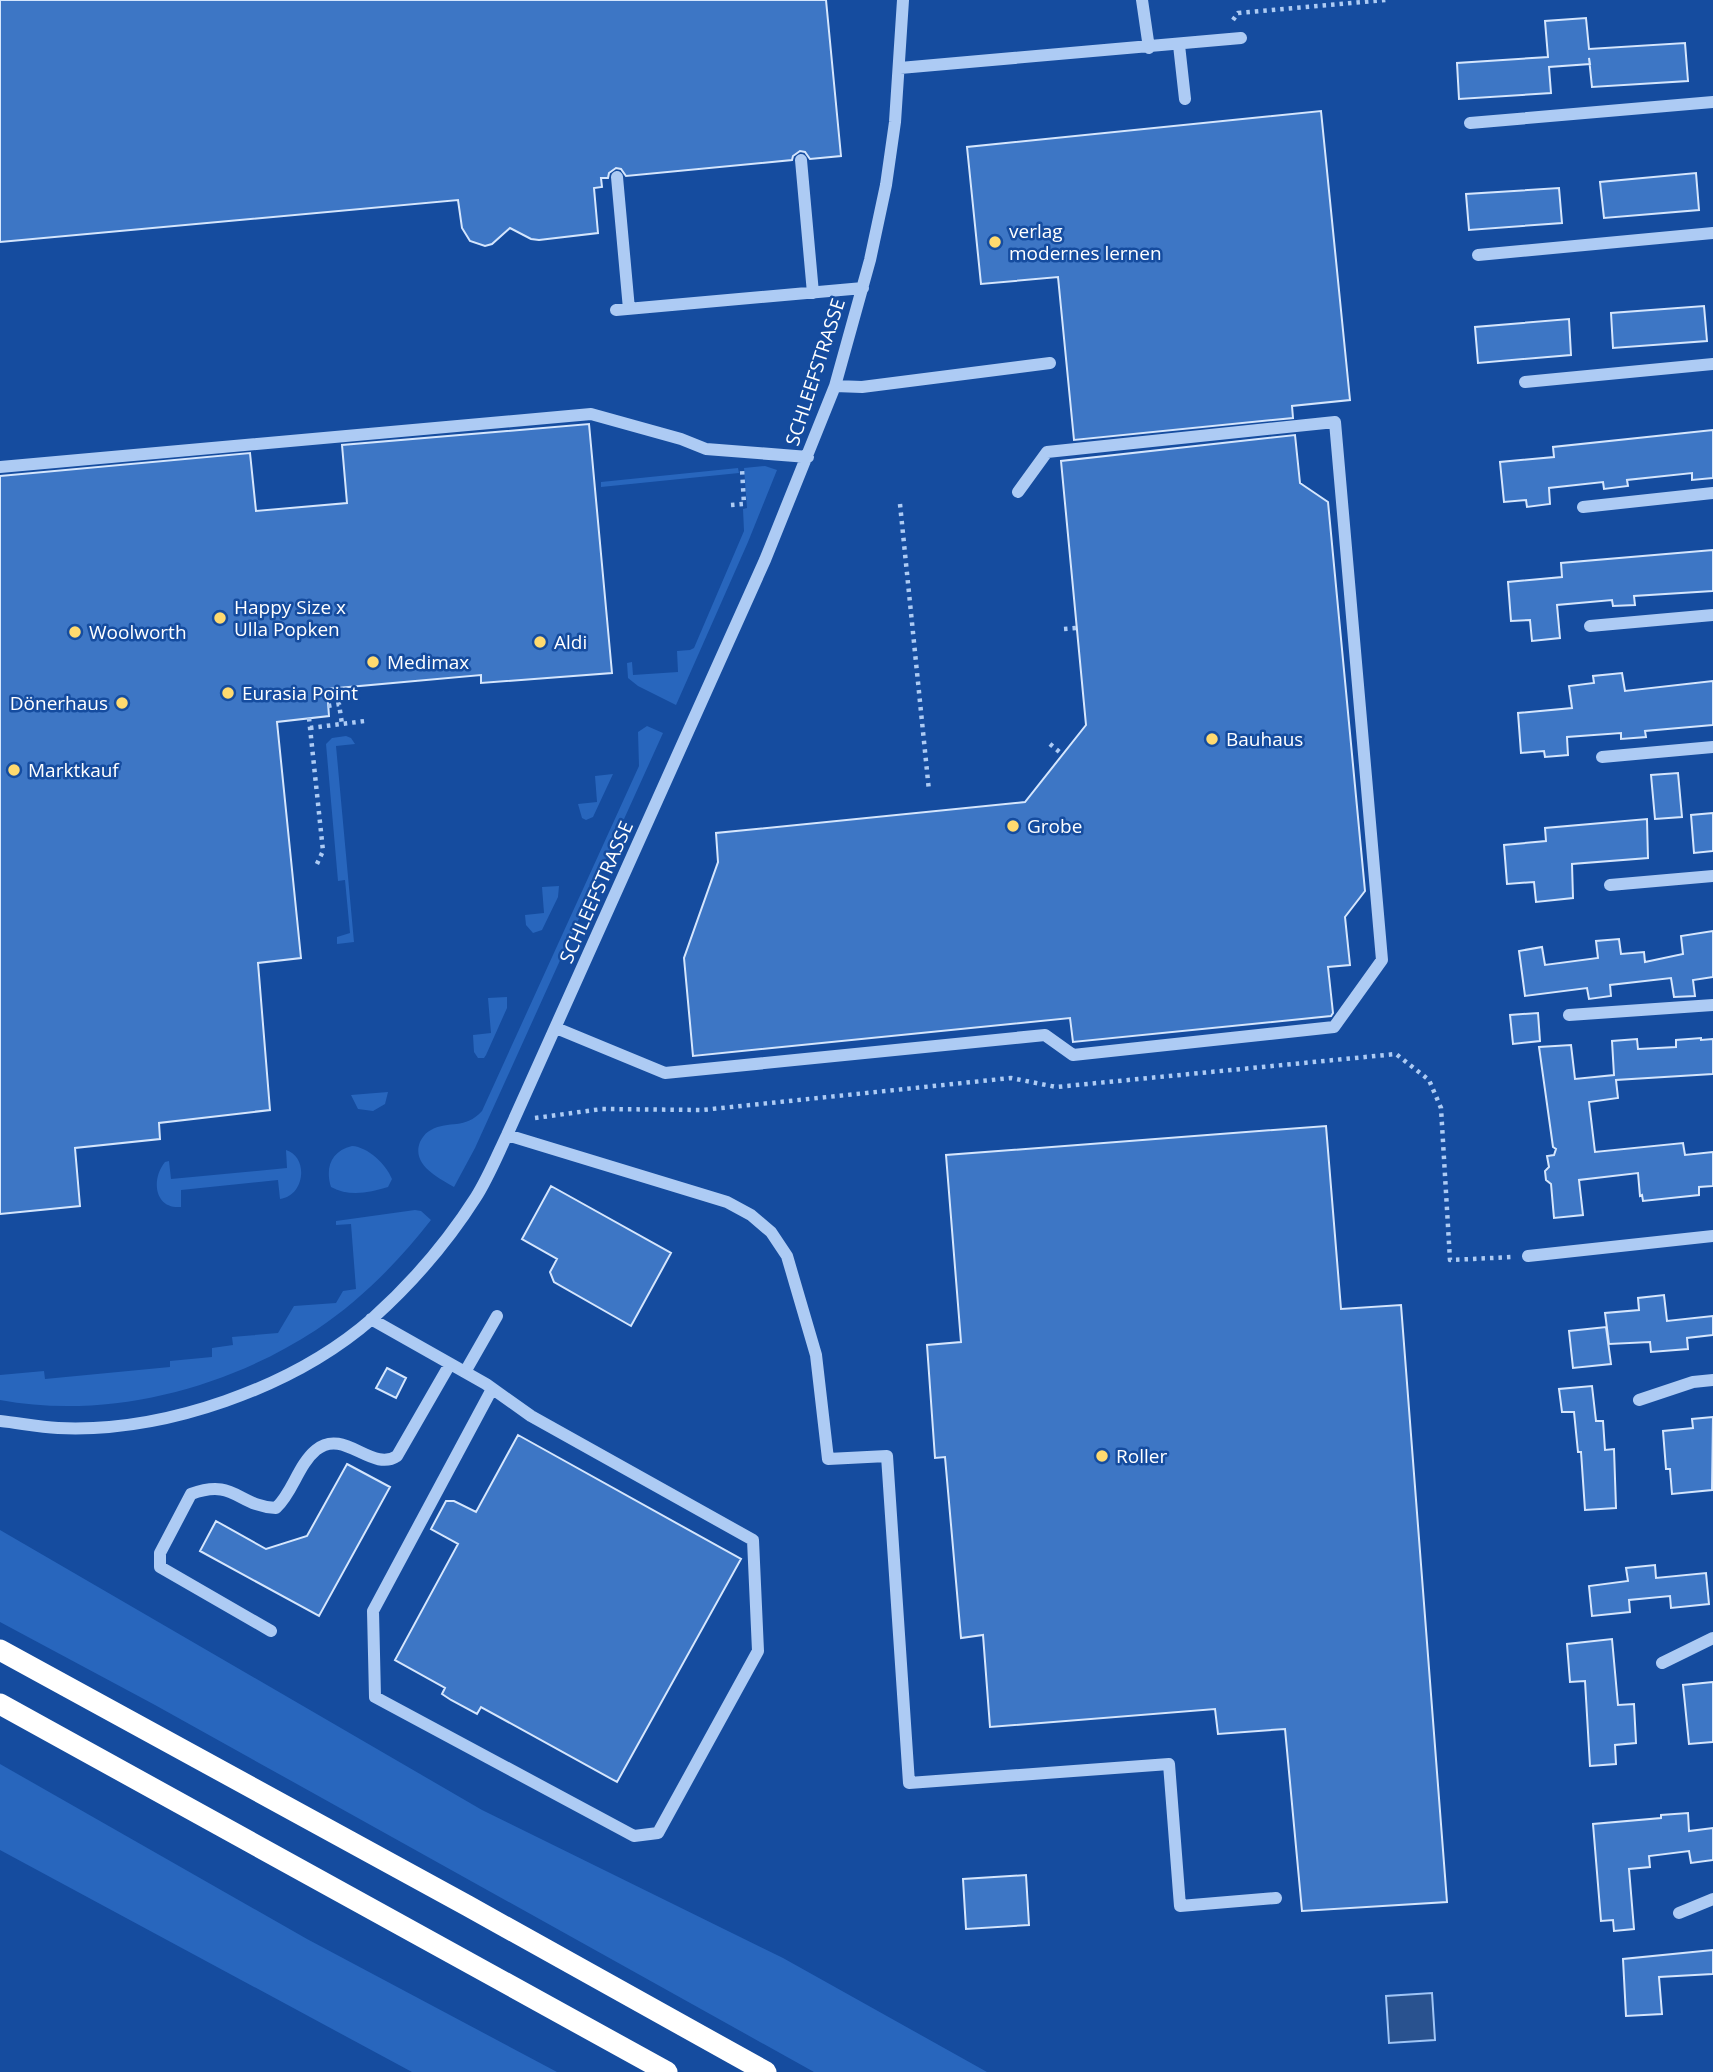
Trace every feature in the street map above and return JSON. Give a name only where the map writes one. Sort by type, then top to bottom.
[{"type":"highway","points":[[0,1650],[766,2072]]},
{"type":"highway","points":[[0,1704],[667,2072]]},
{"type":"street","name":"SCHLEEFSTRASSE","points":[[0,1421],[58,1428],[134,1424],[178,1415],[232,1399],[276,1379],[335,1345],[371,1319],[430,1259],[478,1194],[711,682],[808,457],[835,386],[863,288],[886,185],[900,68],[903,0]]},
{"type":"street","points":[[1142,0],[1149,48]]},
{"type":"street","points":[[900,68],[1241,38]]},
{"type":"street","points":[[1179,45],[1185,99]]},
{"type":"street","points":[[1471,123],[1713,102]]},
{"type":"street","points":[[801,160],[813,293]]},
{"type":"street","points":[[617,177],[629,309]]},
{"type":"street","points":[[1478,255],[1713,233]]},
{"type":"street","points":[[610,248],[624,247]]},
{"type":"street","points":[[616,310],[863,288]]},
{"type":"street","points":[[835,386],[862,387],[1050,363]]},
{"type":"street","points":[[1525,383],[1713,364]]},
{"type":"street","points":[[0,467],[591,414],[681,439],[706,449],[808,457]]},
{"type":"street","points":[[555,1028],[665,1073],[1045,1035],[1073,1055],[1334,1027],[1382,960],[1335,422],[1047,453],[1018,492]]},
{"type":"street","points":[[1583,507],[1713,494]]},
{"type":"street","points":[[1590,626],[1713,615]]},
{"type":"street","points":[[1602,757],[1713,747]]},
{"type":"street","points":[[1609,886],[1713,876]]},
{"type":"street","points":[[1569,1015],[1713,1005]]},
{"type":"street","points":[[507,1135],[727,1202],[751,1215],[771,1232],[787,1256],[816,1355],[828,1459],[887,1456],[909,1783],[1169,1764],[1180,1906],[1276,1898]]},
{"type":"street","points":[[1528,1256],[1713,1236]]},
{"type":"street","points":[[465,1372],[497,1316]]},
{"type":"street","points":[[371,1319],[465,1372],[492,1389],[531,1416],[754,1540],[758,1651],[658,1833],[634,1836],[374,1697],[373,1611],[492,1389]]},
{"type":"street","points":[[271,1630],[160,1567],[160,1553],[191,1494],[210,1487],[227,1489],[260,1507],[276,1508],[317,1448],[341,1444],[351,1446],[380,1461],[389,1462],[397,1457],[450,1364]]},
{"type":"street","points":[[1639,1400],[1693,1382],[1713,1380]]},
{"type":"street","points":[[1662,1662],[1713,1638]]},
{"type":"street","points":[[1679,1913],[1713,1899]]},
{"type":"path","points":[[1219,41],[1238,13],[1386,0]]},
{"type":"path","points":[[731,505],[744,504],[741,468],[743,452]]},
{"type":"path","points":[[900,504],[929,791]]},
{"type":"path","points":[[1064,629],[1077,628]]},
{"type":"path","points":[[328,706],[339,704],[342,724]]},
{"type":"path","points":[[309,718],[323,851],[316,866]]},
{"type":"path","points":[[310,728],[365,721]]},
{"type":"path","points":[[1050,744],[1062,754]]},
{"type":"path","points":[[513,1122],[602,1109],[702,1110],[1011,1078],[1056,1087],[1396,1054],[1429,1080],[1441,1108],[1450,1260],[1528,1256]]},
{"type":"shaded area","points":[[765,466],[777,470],[676,705],[628,678],[627,663],[632,662],[633,675],[678,672],[677,651],[694,648],[744,531],[743,509],[747,508],[744,468]]},
{"type":"shaded area","points":[[738,468],[739,473],[601,487],[601,482]]},
{"type":"shaded area","points":[[647,726],[663,733],[475,1148],[454,1187],[434,1175],[423,1164],[418,1150],[420,1142],[431,1130],[469,1121],[482,1111],[639,766],[638,732]]},
{"type":"shaded area","points":[[346,736],[355,744],[336,746],[354,942],[337,944],[337,937],[350,933],[345,880],[338,881],[326,744],[332,738]]},
{"type":"shaded area","points":[[613,774],[593,817],[586,820],[582,818],[578,804],[597,802],[595,776]]},
{"type":"shaded area","points":[[559,886],[558,897],[542,930],[533,933],[526,925],[525,915],[544,913],[542,887]]},
{"type":"shaded area","points":[[507,997],[507,1008],[486,1055],[484,1058],[478,1058],[474,1052],[473,1035],[491,1033],[488,998]]},
{"type":"shaded area","points":[[388,1092],[385,1104],[373,1111],[358,1109],[351,1095]]},
{"type":"shaded area","points":[[352,1146],[364,1149],[381,1162],[392,1179],[388,1187],[359,1193],[331,1187],[331,1161],[339,1152]]},
{"type":"shaded area","points":[[286,1150],[298,1160],[301,1168],[299,1184],[288,1196],[280,1199],[278,1180],[181,1190],[181,1207],[165,1203],[160,1198],[158,1176],[165,1162],[169,1161],[171,1179],[287,1168]]},
{"type":"shaded area","points":[[421,1211],[431,1220],[392,1265],[363,1293],[316,1330],[244,1369],[164,1395],[123,1402],[82,1406],[0,1400],[0,1375],[44,1371],[45,1379],[170,1367],[170,1361],[212,1357],[212,1348],[233,1345],[232,1337],[278,1333],[294,1306],[336,1303],[343,1291],[356,1289],[351,1224],[336,1225],[336,1221]]},
{"type":"shaded area","points":[[0,1530],[482,1810],[783,1958],[987,2072],[814,2072],[155,1705],[0,1622]]},
{"type":"shaded area","points":[[0,1764],[307,1939],[557,2072],[412,2072],[0,1850]]},
{"type":"shaded area","points":[[1432,1993],[1435,2040],[1389,2043],[1386,1996]]},
{"type":"building","points":[[0,0],[826,0],[841,156],[810,159],[805,152],[800,151],[792,160],[626,176],[621,169],[616,168],[609,173],[608,178],[601,178],[602,187],[594,188],[598,233],[539,240],[531,239],[510,228],[492,244],[485,246],[470,241],[462,228],[458,200],[0,242]]},
{"type":"building","points":[[1586,18],[1589,49],[1685,43],[1688,81],[1592,87],[1590,64],[1549,67],[1551,93],[1459,99],[1457,63],[1548,57],[1545,21]]},
{"type":"building","points":[[1321,111],[1350,400],[1292,406],[1293,418],[1074,440],[1058,277],[981,284],[967,147]]},
{"type":"building","points":[[1696,173],[1699,210],[1604,218],[1600,182]]},
{"type":"building","points":[[1559,188],[1562,223],[1469,230],[1466,194]]},
{"type":"building","points":[[1704,306],[1707,341],[1613,348],[1611,313]]},
{"type":"building","points":[[1569,319],[1571,355],[1478,363],[1475,327]]},
{"type":"building","points":[[589,424],[612,673],[481,683],[481,675],[327,689],[329,716],[277,722],[301,958],[258,963],[270,1110],[159,1123],[160,1139],[75,1148],[80,1206],[0,1214],[0,476],[250,453],[256,511],[347,503],[342,445]]},
{"type":"building","points":[[1713,430],[1713,478],[1692,480],[1692,473],[1627,480],[1628,486],[1604,489],[1603,482],[1549,488],[1550,504],[1527,507],[1526,500],[1504,502],[1500,462],[1554,457],[1553,447]]},
{"type":"building","name":"Bauhaus","points":[[1295,435],[1300,483],[1328,502],[1365,891],[1345,917],[1350,965],[1328,967],[1333,1013],[1331,1016],[1073,1042],[1070,1018],[693,1056],[684,958],[718,862],[716,833],[1025,802],[1086,725],[1061,461]]},
{"type":"building","points":[[1713,550],[1713,591],[1634,596],[1635,605],[1613,606],[1612,600],[1557,605],[1560,638],[1532,641],[1530,620],[1511,621],[1508,582],[1562,577],[1561,563]]},
{"type":"building","points":[[1622,673],[1625,691],[1713,681],[1713,725],[1645,731],[1646,737],[1621,739],[1621,733],[1567,737],[1568,755],[1545,757],[1544,751],[1521,753],[1518,713],[1572,708],[1569,686],[1594,683],[1593,676]]},
{"type":"building","points":[[1678,773],[1682,817],[1655,819],[1651,775]]},
{"type":"building","points":[[1713,813],[1713,851],[1694,853],[1691,815]]},
{"type":"building","points":[[1647,819],[1648,858],[1572,864],[1573,898],[1536,902],[1534,882],[1507,884],[1504,845],[1546,841],[1545,828]]},
{"type":"building","points":[[1713,931],[1713,977],[1693,980],[1695,996],[1674,997],[1671,978],[1610,985],[1611,996],[1589,999],[1587,988],[1525,996],[1519,951],[1542,947],[1545,965],[1598,958],[1596,941],[1619,939],[1621,954],[1644,952],[1645,962],[1683,954],[1681,936]]},
{"type":"building","points":[[1538,1013],[1540,1041],[1513,1044],[1510,1015]]},
{"type":"building","points":[[1637,1039],[1638,1049],[1676,1047],[1676,1040],[1713,1039],[1713,1074],[1616,1080],[1618,1098],[1589,1102],[1595,1152],[1683,1143],[1685,1155],[1713,1152],[1713,1186],[1699,1187],[1699,1195],[1643,1201],[1638,1173],[1579,1180],[1583,1215],[1554,1218],[1551,1184],[1546,1180],[1545,1171],[1549,1167],[1547,1156],[1554,1155],[1556,1149],[1553,1147],[1539,1047],[1571,1045],[1575,1079],[1614,1075],[1612,1041]]},
{"type":"building","points":[[1326,1126],[1341,1309],[1401,1305],[1447,1902],[1302,1911],[1285,1729],[1218,1734],[1215,1709],[990,1727],[983,1635],[961,1638],[945,1457],[935,1458],[927,1345],[961,1342],[946,1155]]},
{"type":"building","points":[[551,1186],[671,1253],[631,1326],[554,1282],[550,1272],[557,1259],[522,1239]]},
{"type":"building","points":[[1664,1295],[1667,1321],[1713,1316],[1713,1335],[1687,1338],[1688,1349],[1651,1352],[1650,1342],[1609,1344],[1605,1313],[1639,1310],[1638,1298]]},
{"type":"building","points":[[1606,1327],[1611,1364],[1573,1368],[1569,1331]]},
{"type":"building","points":[[387,1368],[406,1378],[396,1398],[376,1388]]},
{"type":"building","points":[[1592,1386],[1596,1421],[1603,1421],[1605,1450],[1614,1449],[1616,1508],[1585,1510],[1581,1452],[1578,1452],[1574,1412],[1562,1412],[1559,1389]]},
{"type":"building","points":[[1713,1417],[1712,1490],[1672,1494],[1670,1469],[1666,1469],[1663,1431],[1693,1428],[1692,1419]]},
{"type":"building","points":[[518,1435],[741,1559],[617,1782],[481,1707],[477,1714],[451,1700],[442,1694],[445,1688],[395,1660],[458,1544],[431,1529],[446,1501],[454,1501],[476,1512]]},
{"type":"building","points":[[347,1464],[390,1487],[319,1616],[200,1551],[216,1521],[266,1549],[307,1536]]},
{"type":"building","points":[[1655,1565],[1656,1578],[1706,1573],[1709,1604],[1671,1608],[1670,1596],[1629,1600],[1630,1612],[1592,1616],[1589,1586],[1628,1581],[1626,1568]]},
{"type":"building","points":[[1612,1639],[1618,1705],[1634,1704],[1636,1743],[1615,1745],[1616,1764],[1590,1766],[1585,1681],[1570,1682],[1567,1644]]},
{"type":"building","points":[[1713,1682],[1713,1742],[1689,1744],[1683,1685]]},
{"type":"building","points":[[1688,1813],[1689,1831],[1713,1828],[1713,1860],[1691,1863],[1689,1851],[1649,1856],[1650,1867],[1629,1869],[1634,1929],[1614,1931],[1613,1920],[1601,1921],[1593,1824]]},
{"type":"building","points":[[1026,1875],[1029,1925],[966,1929],[963,1879]]},
{"type":"building","points":[[1713,1950],[1713,1974],[1659,1977],[1662,2014],[1626,2016],[1623,1959]]},
{"type":"place","name":"verlag modernes lernen","points":[[995,242]]},
{"type":"place","name":"Happy Size x Ulla Popken","points":[[220,618]]},
{"type":"place","name":"Woolworth","points":[[75,632]]},
{"type":"place","name":"Aldi","points":[[540,642]]},
{"type":"place","name":"Medimax","points":[[373,662]]},
{"type":"place","name":"Eurasia Point","points":[[228,693]]},
{"type":"place","name":"Dönerhaus","points":[[122,703]]},
{"type":"place","name":"Bauhaus","points":[[1212,739]]},
{"type":"place","name":"Marktkauf","points":[[14,770]]},
{"type":"place","name":"Grobe","points":[[1013,826]]},
{"type":"place","name":"Roller","points":[[1102,1456]]}]
